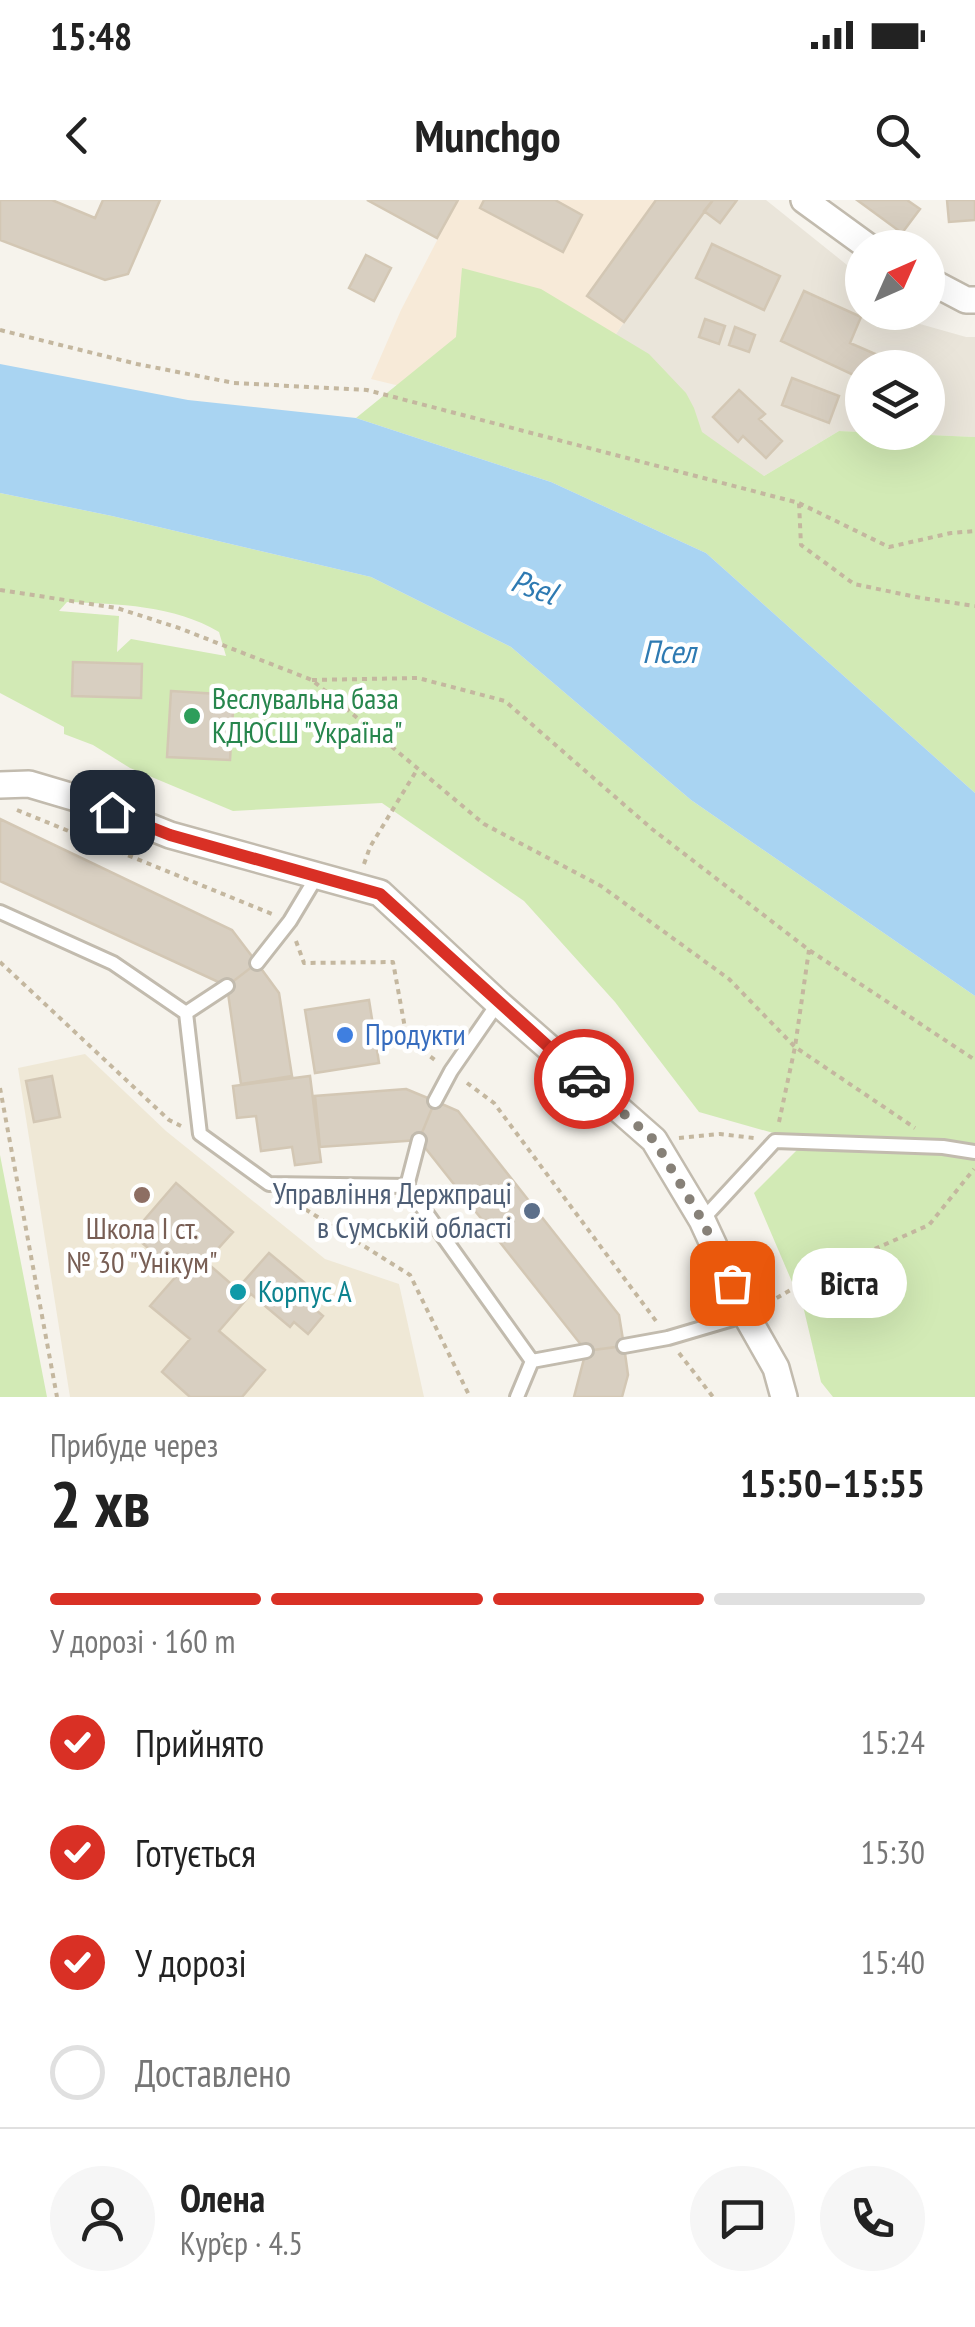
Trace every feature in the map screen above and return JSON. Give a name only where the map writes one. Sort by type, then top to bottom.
[{"type":"street","points":[[804,200],[845,230]]},
{"type":"street","points":[[945,289],[966,300],[975,300]]},
{"type":"street","points":[[0,785],[29,784],[83,800],[170,835],[380,894],[654,1140],[702,1220],[776,1368],[784,1397]]},
{"type":"lane","points":[[257,963],[290,922],[316,876]]},
{"type":"lane","points":[[0,912],[113,963],[186,1013],[200,1134],[268,1184],[407,1186]]},
{"type":"lane","points":[[186,1013],[227,986]]},
{"type":"lane","points":[[435,1102],[451,1071],[498,1003]]},
{"type":"lane","points":[[407,1186],[420,1140]]},
{"type":"lane","points":[[702,1220],[775,1140],[942,1147],[975,1152]]},
{"type":"lane","points":[[407,1186],[532,1361]]},
{"type":"lane","points":[[624,1346],[668,1338],[746,1314]]},
{"type":"lane","points":[[532,1361],[586,1350]]},
{"type":"lane","points":[[517,1397],[532,1361]]},
{"type":"path","points":[[0,330],[234,383],[367,390],[799,503],[889,547],[951,532],[975,531]]},
{"type":"path","points":[[799,503],[801,545],[854,584],[975,606]]},
{"type":"path","points":[[0,590],[117,608],[312,680],[484,824],[600,886],[730,979],[796,1048],[942,1147]]},
{"type":"path","points":[[312,680],[418,678],[505,701],[652,829],[809,950],[975,1060]]},
{"type":"path","points":[[370,846],[418,768]]},
{"type":"path","points":[[18,811],[290,922],[304,963],[393,962],[407,1039],[494,1103],[713,1397]]},
{"type":"path","points":[[654,1140],[720,1134],[775,1140],[796,1048],[809,950]]},
{"type":"path","points":[[0,962],[168,1120],[200,1134]]},
{"type":"path","points":[[0,1088],[57,1397]]},
{"type":"path","points":[[746,1314],[820,1274],[929,1225],[975,1167]]},
{"type":"path","points":[[268,1184],[410,1275],[470,1397]]},
{"type":"shaded area","points":[[458,200],[713,200],[556,424],[371,379],[401,310]]},
{"type":"shaded area","points":[[713,200],[766,200],[845,263],[845,330],[941,330],[975,337],[975,437],[945,436],[945,350],[845,350],[845,431],[839,431],[764,476],[556,424]]},
{"type":"shaded area","name":"Школа І ст. № 30 \"Унікум\"","points":[[85,1054],[166,1131],[325,1259],[399,1284],[424,1397],[70,1397],[18,1068]]},
{"type":"green space","points":[[462,268],[541,289],[649,354],[686,393],[702,432],[764,476],[839,431],[845,431],[845,450],[945,450],[945,436],[975,437],[975,793],[706,553],[551,482],[356,418],[456,337]]},
{"type":"green space","points":[[0,493],[371,577],[511,647],[691,800],[975,996],[975,1397],[833,1397],[821,1382],[804,1310],[754,1193],[805,1142],[699,1112],[615,1002],[524,901],[382,803],[233,811],[130,768],[93,745],[64,734],[64,727],[0,693]],"holes":[[[67,602],[126,605],[183,616],[219,632],[226,656],[131,639],[117,652],[119,616],[59,611]]]},
{"type":"green space","points":[[0,1155],[47,1397],[0,1397]]},
{"type":"water","name":"Псел","points":[[0,364],[188,400],[356,418],[551,482],[706,553],[975,793],[975,996],[691,800],[511,647],[371,577],[0,493]]},
{"type":"building","points":[[0,200],[52,200],[95,218],[103,200],[160,200],[128,274],[105,280],[0,240]]},
{"type":"building","points":[[367,200],[458,200],[437,238]]},
{"type":"building","points":[[484,200],[555,200],[582,215],[563,252],[480,208]]},
{"type":"building","points":[[656,200],[713,200],[624,322],[587,296]]},
{"type":"building","points":[[713,200],[737,200],[720,223],[704,211]]},
{"type":"building","points":[[857,200],[907,200],[920,209],[904,230],[898,230]]},
{"type":"building","points":[[947,200],[975,200],[975,220],[949,222]]},
{"type":"building","points":[[712,244],[780,276],[764,310],[696,278]]},
{"type":"building","points":[[366,255],[391,268],[374,301],[349,288]]},
{"type":"building","points":[[804,291],[845,310],[845,330],[856,330],[850,343],[866,350],[845,350],[845,371],[781,341]]},
{"type":"building","points":[[705,319],[725,326],[719,344],[699,337]]},
{"type":"building","points":[[735,327],[755,335],[749,352],[729,345]]},
{"type":"building","points":[[792,378],[839,396],[829,423],[782,405]]},
{"type":"building","points":[[739,390],[765,414],[759,419],[782,441],[766,458],[743,436],[738,442],[713,417]]},
{"type":"building","points":[[73,662],[142,664],[141,698],[72,696]]},
{"type":"building","points":[[171,691],[234,695],[230,760],[167,757]]},
{"type":"building","points":[[0,819],[232,930],[257,963],[227,986],[0,881]]},
{"type":"building","points":[[257,963],[279,993],[292,1076],[241,1084],[227,986]]},
{"type":"building","points":[[369,1000],[379,1063],[315,1073],[305,1010]]},
{"type":"building","points":[[52,1076],[60,1117],[34,1122],[26,1081]]},
{"type":"building","points":[[310,1076],[321,1162],[295,1165],[292,1147],[261,1151],[256,1116],[237,1118],[233,1086]]},
{"type":"building","points":[[406,1089],[435,1101],[419,1140],[320,1147],[315,1096]]},
{"type":"building","points":[[435,1101],[458,1111],[619,1315],[624,1346],[586,1351],[419,1140]]},
{"type":"building","name":"Корпус А","points":[[176,1183],[233,1232],[206,1262],[237,1289],[269,1253],[318,1294],[309,1304],[323,1316],[308,1334],[294,1322],[290,1327],[251,1294],[219,1331],[265,1370],[242,1397],[190,1397],[162,1372],[190,1339],[150,1306],[178,1274],[132,1234]]},
{"type":"building","points":[[624,1346],[628,1375],[622,1397],[574,1397],[586,1351]]},
{"type":"way so far","points":[[584,1079],[654,1140],[702,1220],[732,1283]]},
{"type":"place","name":"Веслувальна база КДЮСШ \"Україна\"","points":[[192,716]]},
{"type":"place","name":"Продукти","points":[[345,1035]]},
{"type":"place","name":"Школа І ст. № 30 \"Унікум\"","points":[[142,1195]]},
{"type":"place","name":"Управління Держпраці в Сумській області","points":[[532,1211]]},
{"type":"place","name":"Віста","points":[[732,1283]]},
{"type":"place","name":"Корпус А","points":[[238,1292]]},
{"type":"route","points":[[112,812],[170,835],[380,894],[584,1079]]},
{"type":"water label","name":"Psel","points":[[534,587]]}]
